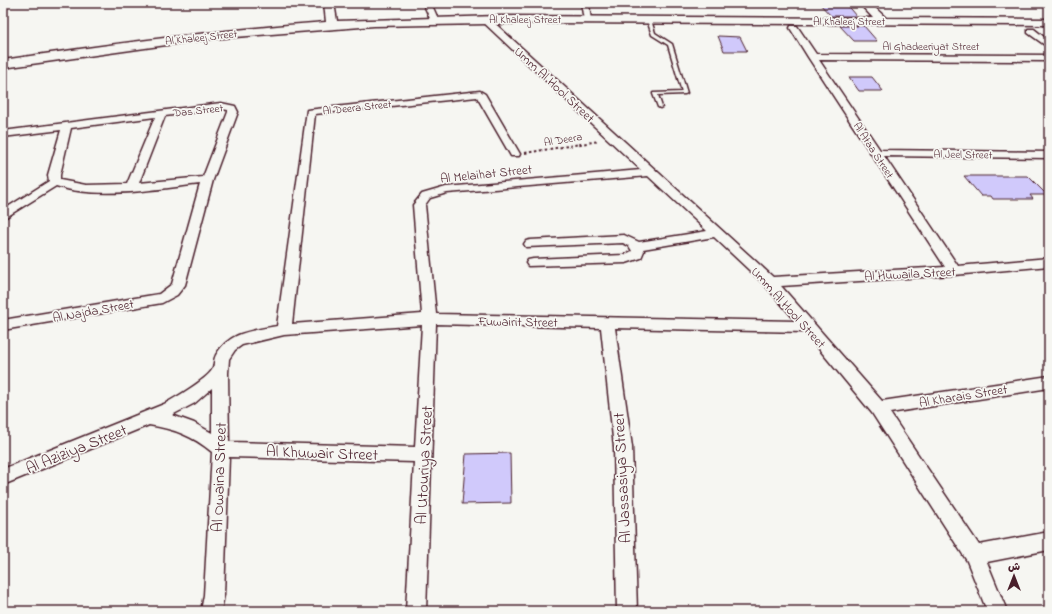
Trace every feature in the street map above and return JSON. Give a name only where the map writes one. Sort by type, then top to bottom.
[{"type":"street","points":[[329,3],[332,25]]},
{"type":"street","points":[[427,3],[435,21]]},
{"type":"street","points":[[585,3],[588,20]]},
{"type":"street","points":[[854,3],[878,21]]},
{"type":"street","points":[[864,3],[878,21]]},
{"type":"street","name":"Umm Al Hool Street","points":[[485,19],[770,282],[809,327],[878,408],[975,555],[997,611]]},
{"type":"street","points":[[451,20],[497,30],[505,24],[519,19]]},
{"type":"street","name":"Al Khaleej Street","points":[[3,64],[171,40],[332,25],[451,20],[519,19],[1049,22]]},
{"type":"street","name":"Al Ataa Street","points":[[794,28],[954,271]]},
{"type":"street","points":[[1031,31],[1049,45]]},
{"type":"street","name":"Al Ghadeeriyat Street","points":[[812,57],[1049,58]]},
{"type":"street","name":"Al Deera Street","points":[[284,330],[310,112],[480,94],[515,154]]},
{"type":"street","name":"Das Street","points":[[3,134],[221,106],[232,108],[233,112],[208,180],[178,285]]},
{"type":"street","points":[[132,186],[161,114]]},
{"type":"street","points":[[56,182],[55,169],[67,125]]},
{"type":"street","name":"Al Jeel Street","points":[[876,153],[1049,155]]},
{"type":"street","name":"Al Melaihat Street","points":[[429,319],[419,205],[426,196],[446,190],[651,172]]},
{"type":"street","points":[[56,182],[74,188],[132,186],[208,180]]},
{"type":"street","points":[[3,215],[56,182]]},
{"type":"street","points":[[530,244],[618,239],[629,240],[637,246],[717,233]]},
{"type":"street","points":[[533,263],[626,259],[636,255],[638,251],[637,246]]},
{"type":"street","name":"Al Huwaila Street","points":[[770,282],[954,271],[1049,262]]},
{"type":"street","name":"Al Najda Street","points":[[3,325],[162,298],[172,292],[178,285]]},
{"type":"street","name":"Fuwairit Street","points":[[230,346],[248,337],[284,330],[429,319],[809,327]]},
{"type":"street","name":"Al Utouriya Street","points":[[416,611],[429,319]]},
{"type":"street","name":"Al Jassasiya Street","points":[[607,322],[623,446],[627,611]]},
{"type":"street","name":"Al Owaina Street","points":[[211,611],[214,595],[221,449],[220,373],[222,358],[230,346]]},
{"type":"street","name":"Al Aziziya Street","points":[[3,477],[150,418],[189,398],[220,373]]},
{"type":"street","name":"Al Kharais Street","points":[[878,408],[1049,382]]},
{"type":"street","name":"Al Aziziya Street","points":[[150,418],[171,421],[190,427],[207,437],[221,449]]},
{"type":"street","name":"Al Khuwair Street","points":[[221,449],[424,455]]},
{"type":"street","points":[[975,555],[1049,542]]},
{"type":"lane","points":[[649,20],[653,34],[670,44],[685,93],[655,94],[660,107]]},
{"type":"path","name":"Al Deera","points":[[515,154],[614,139]]},
{"type":"building","points":[[819,3],[845,3],[856,16],[831,16]]},
{"type":"building","points":[[840,26],[864,26],[877,41],[854,41]]},
{"type":"building","points":[[718,36],[740,37],[747,51],[724,51]]},
{"type":"building","points":[[849,77],[872,77],[883,91],[859,91]]},
{"type":"building","points":[[964,176],[1028,176],[1047,195],[1030,195],[1033,199],[993,199],[991,196],[981,196]]},
{"type":"building","points":[[510,453],[511,503],[462,504],[466,454]]}]
